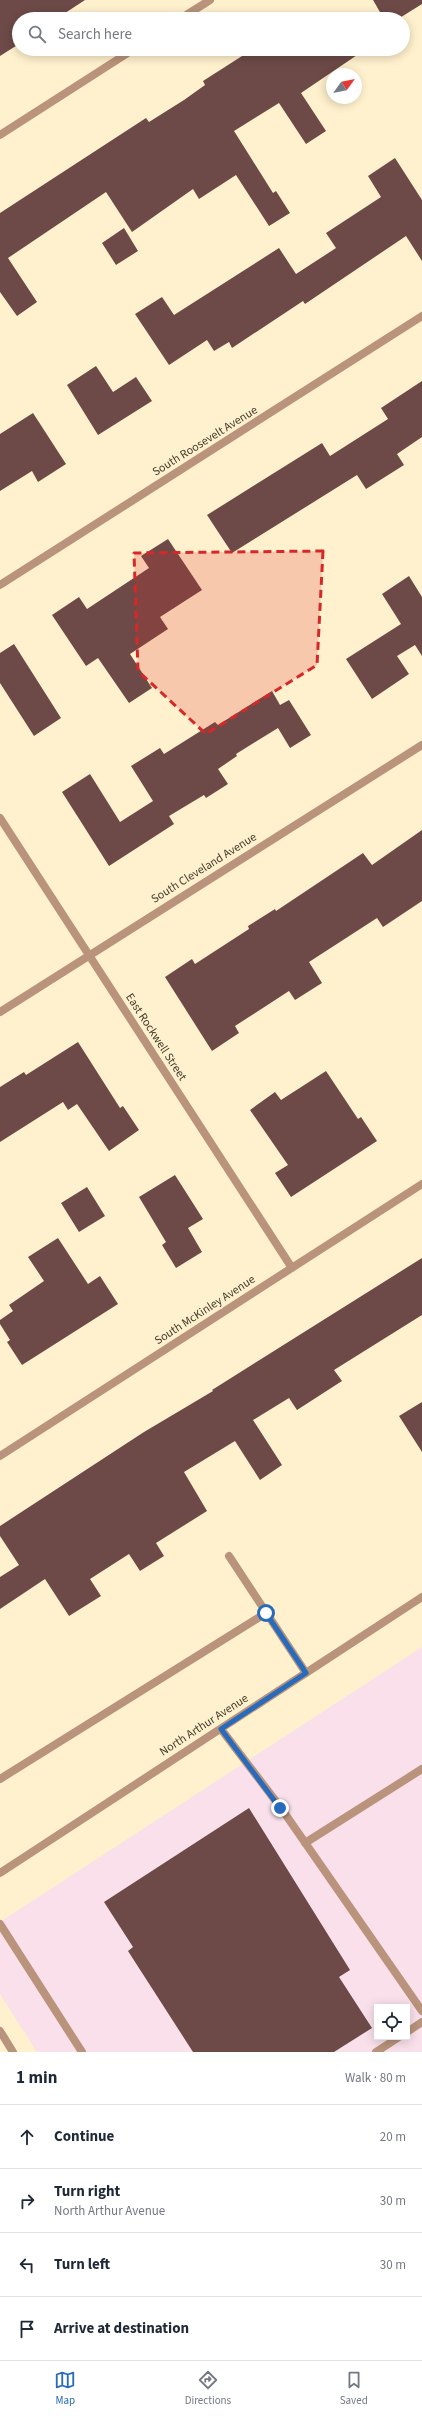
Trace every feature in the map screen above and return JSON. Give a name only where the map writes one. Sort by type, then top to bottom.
[{"type":"street","points":[[191,12],[210,0]]},
{"type":"street","points":[[0,135],[123,56]]},
{"type":"street","name":"South Roosevelt Avenue","points":[[0,585],[422,316]]},
{"type":"street","name":"South Cleveland Avenue","points":[[0,1012],[422,745]]},
{"type":"street","name":"East Rockwell Street","points":[[0,818],[292,1268]]},
{"type":"street","name":"South McKinley Avenue","points":[[0,1456],[422,1184]]},
{"type":"street","points":[[229,1556],[306,1673]]},
{"type":"street","name":"North Arthur Avenue","points":[[0,1873],[422,1597]]},
{"type":"street","points":[[0,1779],[266,1613]]},
{"type":"street","points":[[221,1729],[305,1843],[422,2012]]},
{"type":"street","points":[[305,1843],[422,1769]]},
{"type":"street","points":[[0,1924],[82,2052]]},
{"type":"street","points":[[410,2030],[422,2022]]},
{"type":"street","points":[[0,2031],[13,2052]]},
{"type":"street","points":[[376,2052],[394,2040]]},
{"type":"highlighted area","points":[[323,551],[317,665],[206,734],[138,671],[134,553]]},
{"type":"shaded area","points":[[422,1647],[422,2052],[37,2052],[0,1994],[0,1922]]},
{"type":"building","points":[[0,0],[85,0],[67,12],[12,12],[12,48],[0,56]]},
{"type":"building","points":[[373,0],[422,0],[422,4],[409,12],[380,12]]},
{"type":"building","points":[[242,56],[356,56],[338,68],[326,68],[326,76],[301,93],[326,131],[306,144],[279,103],[234,131],[273,193],[276,191],[290,213],[269,226],[236,175],[199,199],[193,189],[132,232],[106,192],[8,258],[37,302],[17,316],[0,292],[0,213],[146,118],[149,122],[205,85],[203,81]]},
{"type":"building","points":[[395,158],[422,200],[422,261],[406,236],[305,304],[303,301],[232,348],[229,342],[214,351],[207,340],[169,365],[135,314],[162,297],[174,315],[279,248],[296,274],[336,248],[326,233],[381,197],[368,176]]},
{"type":"building","points":[[124,228],[138,251],[116,265],[102,243]]},
{"type":"building","points":[[96,366],[113,392],[136,377],[152,401],[98,435],[67,385]]},
{"type":"building","points":[[422,381],[422,437],[397,454],[404,465],[366,489],[357,475],[232,553],[207,515],[322,443],[330,456],[388,419],[381,408]]},
{"type":"building","points":[[33,413],[66,464],[38,482],[32,471],[0,491],[0,434]]},
{"type":"building","points":[[168,539],[202,590],[160,617],[168,629],[130,654],[152,688],[129,703],[98,658],[86,666],[52,615],[79,597],[87,609],[149,568],[141,556]]},
{"type":"building","points":[[409,576],[422,597],[422,656],[415,645],[397,656],[409,674],[372,699],[346,659],[401,624],[382,594]]},
{"type":"building","points":[[14,644],[61,718],[34,736],[0,683],[0,653]]},
{"type":"building","points":[[272,691],[280,705],[289,700],[311,735],[290,748],[278,728],[236,754],[237,756],[218,769],[228,784],[206,798],[204,795],[169,816],[174,824],[109,866],[62,792],[90,774],[120,822],[153,801],[131,766],[160,748],[164,754],[215,722],[218,725]]},
{"type":"building","points":[[422,830],[422,901],[383,927],[377,918],[309,962],[322,983],[295,1000],[289,991],[235,1026],[239,1033],[212,1051],[165,977],[192,959],[195,964],[249,929],[248,926],[275,909],[276,911],[363,853],[372,865]]},
{"type":"building","points":[[78,1042],[120,1108],[123,1106],[139,1130],[109,1151],[77,1104],[68,1110],[63,1102],[0,1142],[0,1087],[24,1072],[26,1075]]},
{"type":"building","points":[[326,1071],[358,1119],[361,1117],[377,1141],[291,1197],[275,1173],[288,1165],[250,1110],[275,1092],[281,1100]]},
{"type":"building","points":[[175,1175],[203,1219],[188,1228],[202,1252],[176,1268],[162,1245],[166,1242],[139,1197]]},
{"type":"building","points":[[87,1187],[105,1216],[79,1232],[61,1203]]},
{"type":"building","points":[[58,1238],[88,1284],[100,1276],[118,1304],[22,1365],[7,1342],[10,1340],[0,1324],[0,1320],[13,1311],[9,1305],[44,1281],[28,1257]]},
{"type":"building","points":[[422,1258],[422,1315],[334,1370],[342,1381],[297,1410],[289,1398],[253,1420],[282,1465],[260,1480],[235,1441],[184,1472],[207,1511],[156,1543],[164,1556],[140,1571],[129,1554],[90,1579],[101,1596],[69,1616],[45,1579],[0,1609],[0,1577],[19,1565],[0,1536],[0,1526],[144,1432],[213,1391],[212,1390]]},
{"type":"building","points":[[422,1402],[422,1452],[399,1416]]},
{"type":"building","points":[[249,1808],[350,1970],[339,1977],[372,2028],[334,2052],[193,2052],[128,1951],[133,1947],[104,1902]]},
{"type":"route","points":[[266,1613],[306,1673],[221,1729],[280,1808]]}]
